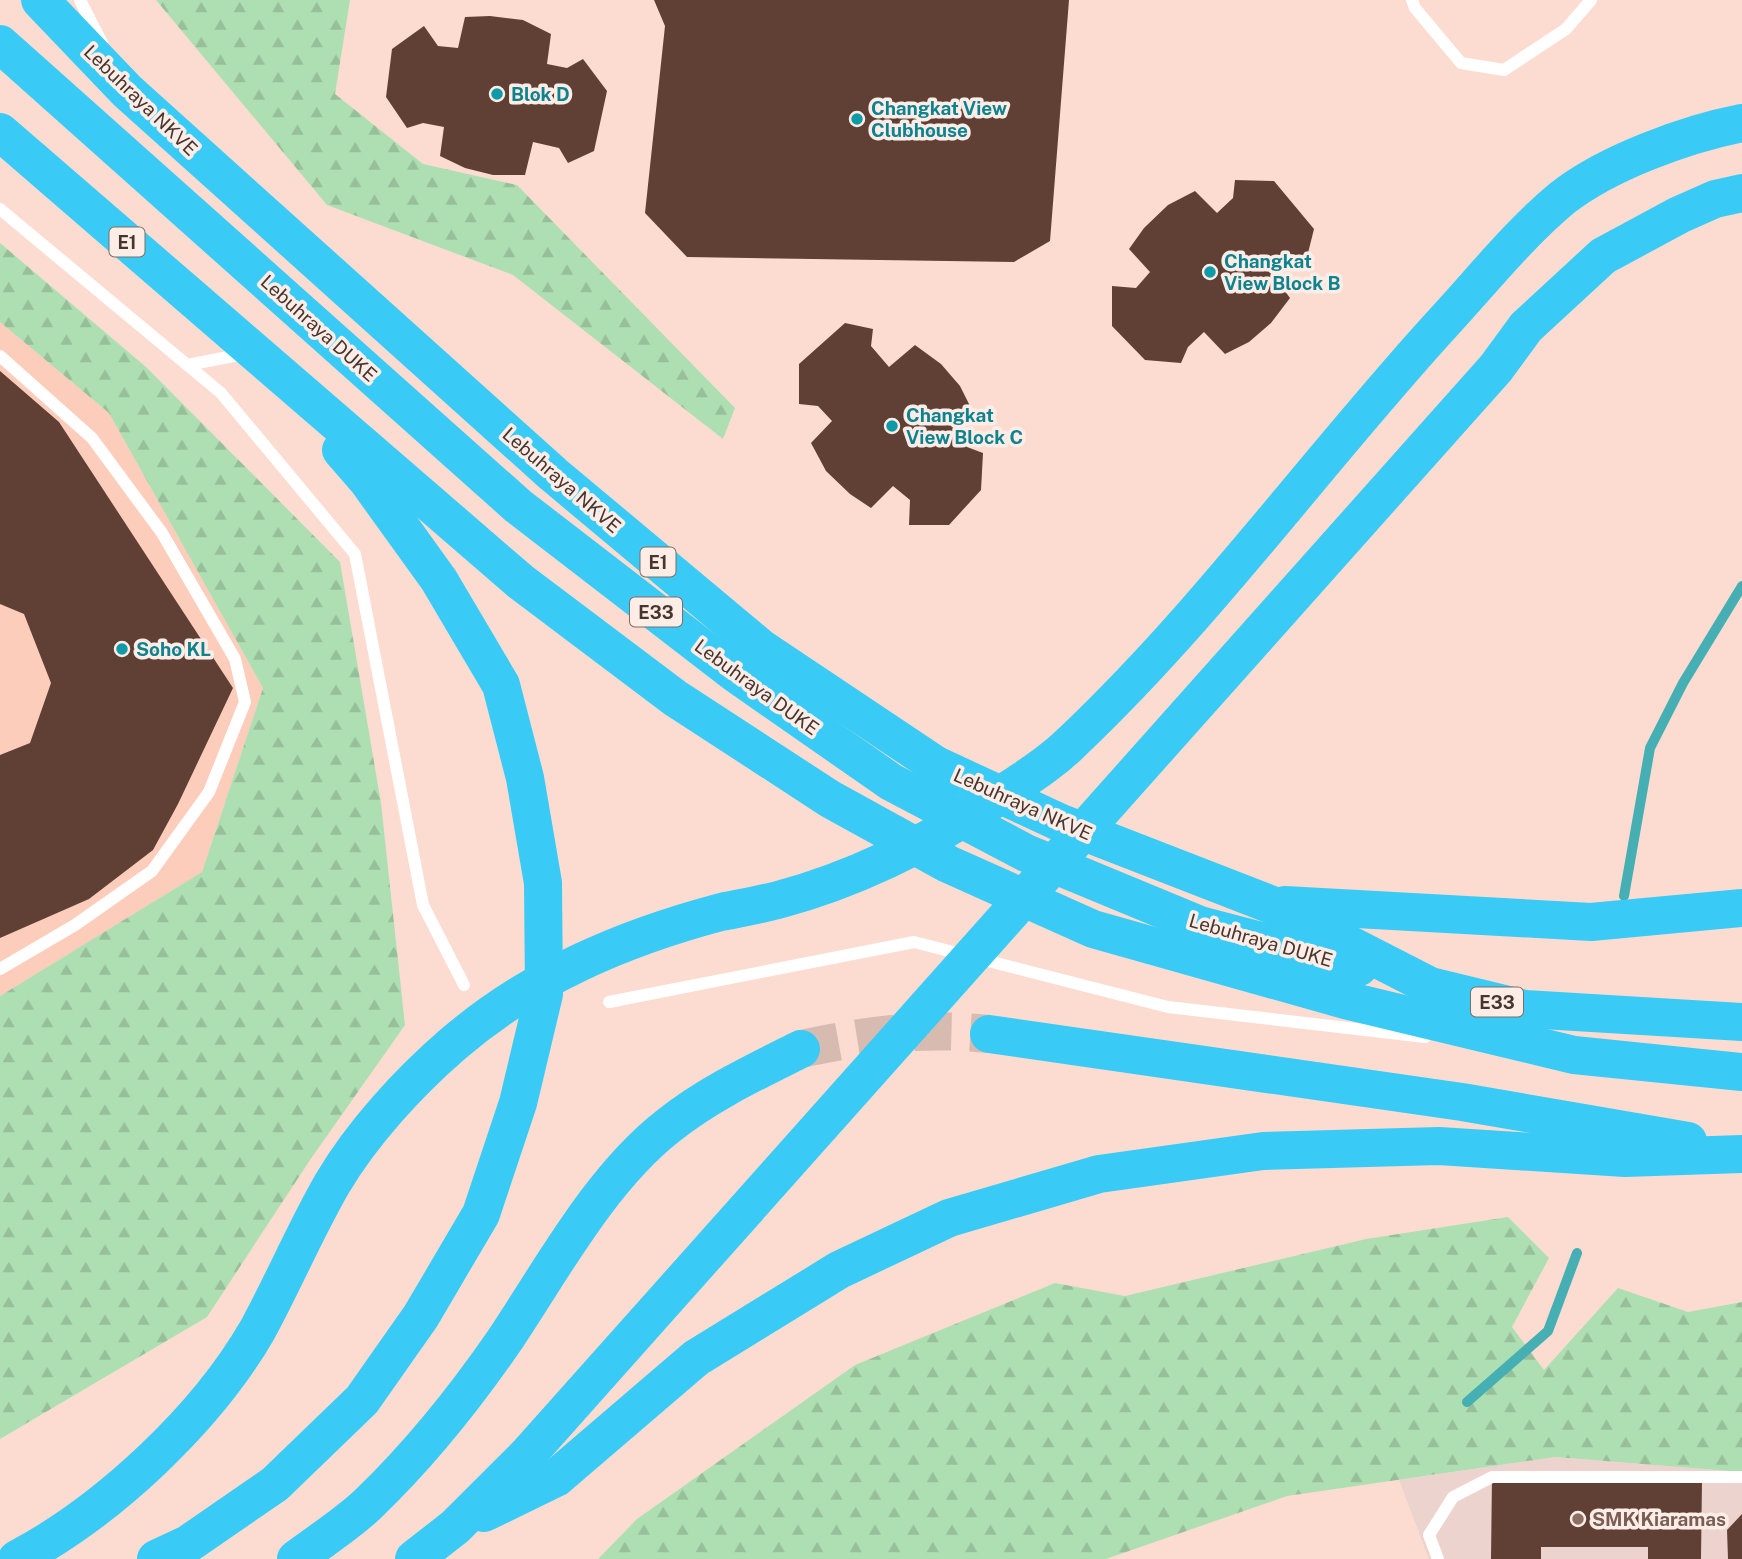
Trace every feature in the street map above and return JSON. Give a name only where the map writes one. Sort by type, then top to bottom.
[{"type":"highway","name":"Lebuhraya NKVE","points":[[40,0],[127,91],[553,474],[761,648],[936,765],[1061,823],[1272,905]]},
{"type":"highway","name":"Lebuhraya DUKE","points":[[0,44],[518,506],[736,674],[891,782],[1026,853],[1200,925],[1525,1009],[1742,1022]]},
{"type":"highway","points":[[17,1559],[63,1533],[148,1463],[204,1401],[256,1333],[335,1179],[396,1103],[452,1045],[508,1002],[565,967],[671,928],[778,900],[892,859],[960,822],[1018,784],[1069,746],[1169,640],[1413,356],[1529,229],[1565,196],[1604,172],[1667,145],[1742,123]]},
{"type":"highway","name":"E1","points":[[0,132],[254,352]]},
{"type":"highway","points":[[414,1559],[455,1527],[529,1453],[942,993],[1496,368],[1527,327],[1603,256],[1678,215],[1715,199],[1742,193]]},
{"type":"highway","name":"Lebuhraya DUKE","points":[[254,352],[521,582],[675,698],[830,799],[948,864],[1093,929],[1345,1000],[1574,1055],[1742,1072]]},
{"type":"highway","points":[[156,1559],[188,1544],[275,1483],[362,1400],[421,1316],[481,1214],[518,1103],[544,994],[543,883],[525,778],[500,685],[439,580],[367,480],[254,352]]},
{"type":"highway","name":"Lebuhraya DUKE","points":[[1272,905],[1430,986]]},
{"type":"highway","points":[[1272,905],[1591,922],[1742,908]]},
{"type":"highway","points":[[989,1034],[1475,1104],[1629,1129],[1742,1153]]},
{"type":"highway","points":[[296,1559],[366,1506],[417,1452],[504,1340],[548,1268],[613,1182],[667,1126],[733,1082],[801,1049]]},
{"type":"highway","points":[[455,1527],[556,1478],[696,1358],[839,1270],[949,1218],[1099,1174],[1263,1151],[1290,1150],[1439,1146],[1625,1158],[1742,1153]]},
{"type":"lane","points":[[80,0],[127,91]]},
{"type":"lane","points":[[1412,0],[1415,8],[1461,63],[1504,70],[1566,29],[1591,0]]},
{"type":"lane","points":[[0,209],[221,393],[355,554],[423,905],[464,985]]},
{"type":"lane","points":[[187,365],[254,352]]},
{"type":"lane","points":[[0,356],[92,438],[162,533],[235,659],[245,702],[209,792],[152,871],[75,925],[0,969]]},
{"type":"lane","points":[[610,1002],[915,942],[1168,1007],[1574,1055]]},
{"type":"lane","points":[[1438,1559],[1429,1535],[1438,1517],[1453,1497],[1492,1477],[1742,1477]]},
{"type":"shaded area","name":"Soho KL","points":[[0,322],[109,413],[263,688],[202,872],[0,996]]},
{"type":"shaded area","name":"SMK Kiaramas","points":[[1555,1457],[1742,1472],[1742,1559],[1429,1559],[1399,1480]]},
{"type":"green space","points":[[156,0],[350,0],[335,94],[423,164],[517,185],[735,408],[723,439],[513,275],[327,205]]},
{"type":"green space","points":[[0,243],[146,367],[340,562],[381,803],[405,1025],[310,1160],[207,1317],[0,1439],[0,996],[202,872],[263,688],[109,413],[0,322]]},
{"type":"green space","points":[[1508,1217],[1549,1258],[1512,1327],[1544,1370],[1618,1288],[1688,1312],[1742,1302],[1742,1472],[1555,1457],[1287,1496],[1106,1559],[598,1559],[637,1519],[855,1365],[1055,1283],[1125,1296],[1366,1239]]},
{"type":"building","name":"Changkat View Clubhouse","points":[[654,0],[1069,0],[1050,241],[1014,262],[687,257],[645,213],[665,26]]},
{"type":"building","name":"Blok D","points":[[490,16],[523,20],[551,34],[547,64],[567,68],[583,59],[607,91],[594,151],[568,163],[559,148],[533,142],[525,175],[493,175],[465,168],[440,156],[444,127],[423,123],[407,128],[386,97],[392,49],[424,26],[438,46],[458,48],[465,17]]},
{"type":"building","name":"Changkat View Block B","points":[[1235,180],[1274,181],[1314,229],[1307,257],[1290,254],[1270,271],[1290,298],[1271,323],[1249,342],[1225,354],[1204,332],[1188,347],[1181,363],[1145,360],[1112,326],[1112,286],[1136,288],[1150,272],[1129,249],[1144,228],[1168,205],[1195,191],[1217,213],[1233,198]]},
{"type":"building","name":"Changkat View Block C","points":[[845,323],[873,329],[871,346],[889,367],[915,345],[941,364],[960,386],[972,410],[952,432],[967,447],[983,453],[981,490],[949,525],[909,525],[910,500],[893,486],[871,508],[850,494],[826,471],[811,443],[832,421],[818,406],[799,404],[799,364]]},
{"type":"building","name":"Soho KL","points":[[0,371],[59,422],[233,688],[153,850],[89,899],[0,938],[0,755],[30,743],[51,683],[24,614],[0,604]]},
{"type":"building","points":[[1492,1477],[1702,1480],[1701,1559],[1648,1559],[1648,1547],[1541,1547],[1541,1559],[1491,1559]]},
{"type":"building","points":[[1742,1514],[1742,1559],[1728,1559],[1727,1530]]},
{"type":"waterway","points":[[1624,896],[1650,748],[1683,683],[1742,586]]},
{"type":"waterway","points":[[1467,1402],[1548,1331],[1577,1253]]},
{"type":"tunnel","points":[[801,1049],[917,1032],[989,1034]]},
{"type":"place","name":"Blok D","points":[[497,94]]},
{"type":"place","name":"Changkat View Clubhouse","points":[[857,119]]},
{"type":"place","name":"Changkat View Block B","points":[[1210,272]]},
{"type":"place","name":"Changkat View Block C","points":[[892,426]]},
{"type":"place","name":"Soho KL","points":[[122,649]]},
{"type":"place","name":"SMK Kiaramas","points":[[1578,1519]]}]
